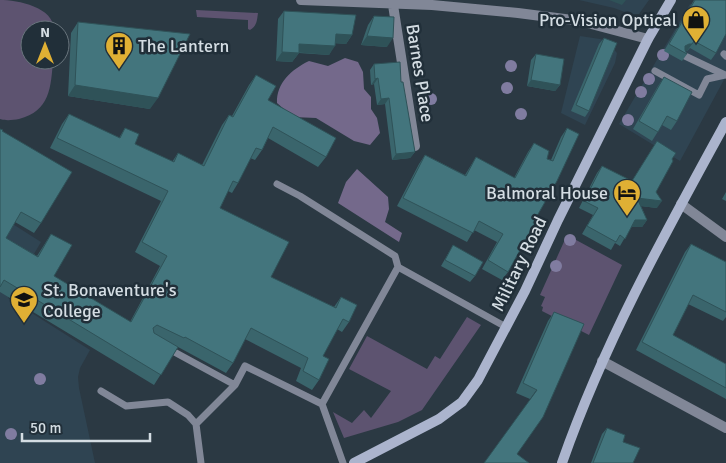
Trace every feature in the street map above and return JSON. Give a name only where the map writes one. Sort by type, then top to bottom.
[{"type":"main road","name":"Military Road","points":[[354,463],[418,431],[439,418],[462,402],[478,380],[648,39],[671,0]]},
{"type":"main road","points":[[562,463],[578,417],[631,300],[726,122]]},
{"type":"street","points":[[301,0],[456,7],[580,21],[648,39]]},
{"type":"street","name":"Barnes Place","points":[[393,5],[415,146]]},
{"type":"street","points":[[681,204],[726,237]]},
{"type":"street","points":[[602,361],[726,428]]},
{"type":"lane","points":[[685,56],[725,75]]},
{"type":"lane","points":[[655,71],[699,95],[707,79],[725,75]]},
{"type":"lane","points":[[276,184],[300,196],[395,256],[398,266],[506,327]]},
{"type":"lane","points":[[322,404],[398,266]]},
{"type":"lane","points":[[159,344],[235,385]]},
{"type":"lane","points":[[196,424],[235,385],[245,366],[322,404],[343,463]]},
{"type":"lane","points":[[101,391],[126,406],[168,402],[188,415],[196,424],[201,463]]},
{"type":"shaded area","points":[[0,0],[16,1],[42,10],[51,20],[20,20],[20,70],[52,70],[50,88],[43,104],[29,115],[14,120],[0,119]]},
{"type":"shaded area","points":[[579,0],[649,0],[639,14],[630,14],[614,8]]},
{"type":"shaded area","points":[[690,4],[726,22],[726,76],[680,161],[619,124]]},
{"type":"shaded area","points":[[196,10],[258,13],[255,25],[250,30],[248,29],[248,20],[197,17]]},
{"type":"shaded area","points":[[580,36],[606,41],[617,53],[615,63],[585,125],[561,113]]},
{"type":"shaded area","points":[[345,58],[358,62],[363,72],[364,89],[371,97],[371,109],[377,118],[380,133],[370,145],[354,141],[316,118],[293,117],[277,103],[277,96],[282,83],[297,68],[309,61],[328,66]]},
{"type":"shaded area","points":[[357,169],[388,197],[389,209],[385,222],[402,233],[399,242],[338,203],[346,182]]},
{"type":"shaded area","name":"St. Bonaventure's College","points":[[0,216],[41,242],[8,298],[90,350],[80,368],[78,377],[95,463],[0,463]]},
{"type":"shaded area","points":[[567,235],[622,265],[589,335],[542,311],[543,307],[541,306],[545,297],[540,295]]},
{"type":"shaded area","points":[[467,317],[481,325],[422,410],[398,422],[344,438],[333,412],[352,423],[364,410],[371,418],[391,391],[349,369],[367,336],[427,369],[435,356],[440,359]]},
{"type":"building","points":[[695,0],[726,0],[726,34],[716,53],[694,41],[692,44],[685,46],[687,54],[669,44]]},
{"type":"building","points":[[284,11],[356,15],[352,35],[336,34],[335,46],[299,44],[299,53],[282,52]]},
{"type":"building","points":[[374,16],[394,17],[393,38],[367,36]]},
{"type":"building","name":"The Lantern","points":[[78,22],[190,34],[158,98],[75,85]]},
{"type":"building","points":[[604,38],[617,43],[589,111],[576,105]]},
{"type":"building","points":[[536,54],[564,59],[560,85],[531,80]]},
{"type":"building","points":[[400,62],[401,82],[403,82],[415,152],[396,154],[389,98],[381,99],[378,78],[375,79],[374,64]]},
{"type":"building","points":[[256,75],[276,86],[268,100],[336,138],[326,157],[273,127],[262,150],[256,148],[238,183],[233,181],[220,208],[289,242],[271,277],[336,308],[341,297],[357,305],[349,322],[343,319],[323,356],[329,359],[319,380],[303,371],[308,358],[251,328],[233,363],[185,337],[157,325],[153,328],[154,333],[178,347],[161,375],[4,280],[0,287],[0,129],[72,172],[41,223],[21,212],[6,238],[38,257],[51,234],[72,245],[54,276],[131,322],[167,256],[142,242],[168,191],[57,138],[69,114],[120,138],[125,128],[139,134],[135,144],[174,162],[178,153],[204,166],[229,115],[233,117]]},
{"type":"building","points":[[664,77],[692,92],[677,121],[667,116],[658,132],[639,121]]},
{"type":"building","points":[[567,128],[579,134],[557,181],[508,272],[488,260],[503,234],[479,221],[473,233],[403,198],[425,155],[466,176],[476,157],[515,178],[534,143],[549,151],[547,159],[553,161]]},
{"type":"building","points":[[657,141],[676,153],[656,192],[662,201],[637,198],[647,220],[635,220],[625,239],[620,235],[616,242],[587,226],[598,208],[584,201],[602,166],[632,181]]},
{"type":"building","points":[[691,244],[726,262],[726,312],[693,295],[673,335],[726,364],[726,388],[642,342]]},
{"type":"building","points":[[453,245],[483,262],[475,276],[445,260]]},
{"type":"building","points":[[554,312],[584,324],[543,417],[517,454],[529,463],[484,463],[537,390],[523,383]]},
{"type":"building","points":[[607,428],[625,435],[623,442],[640,448],[633,463],[593,463]]},
{"type":"place","name":"Pro-Vision Optical","points":[[696,44]]},
{"type":"place","name":"The Lantern","points":[[119,70]]},
{"type":"place","name":"Balmoral House","points":[[627,217]]},
{"type":"place","name":"St. Bonaventure's College","points":[[24,324]]}]
